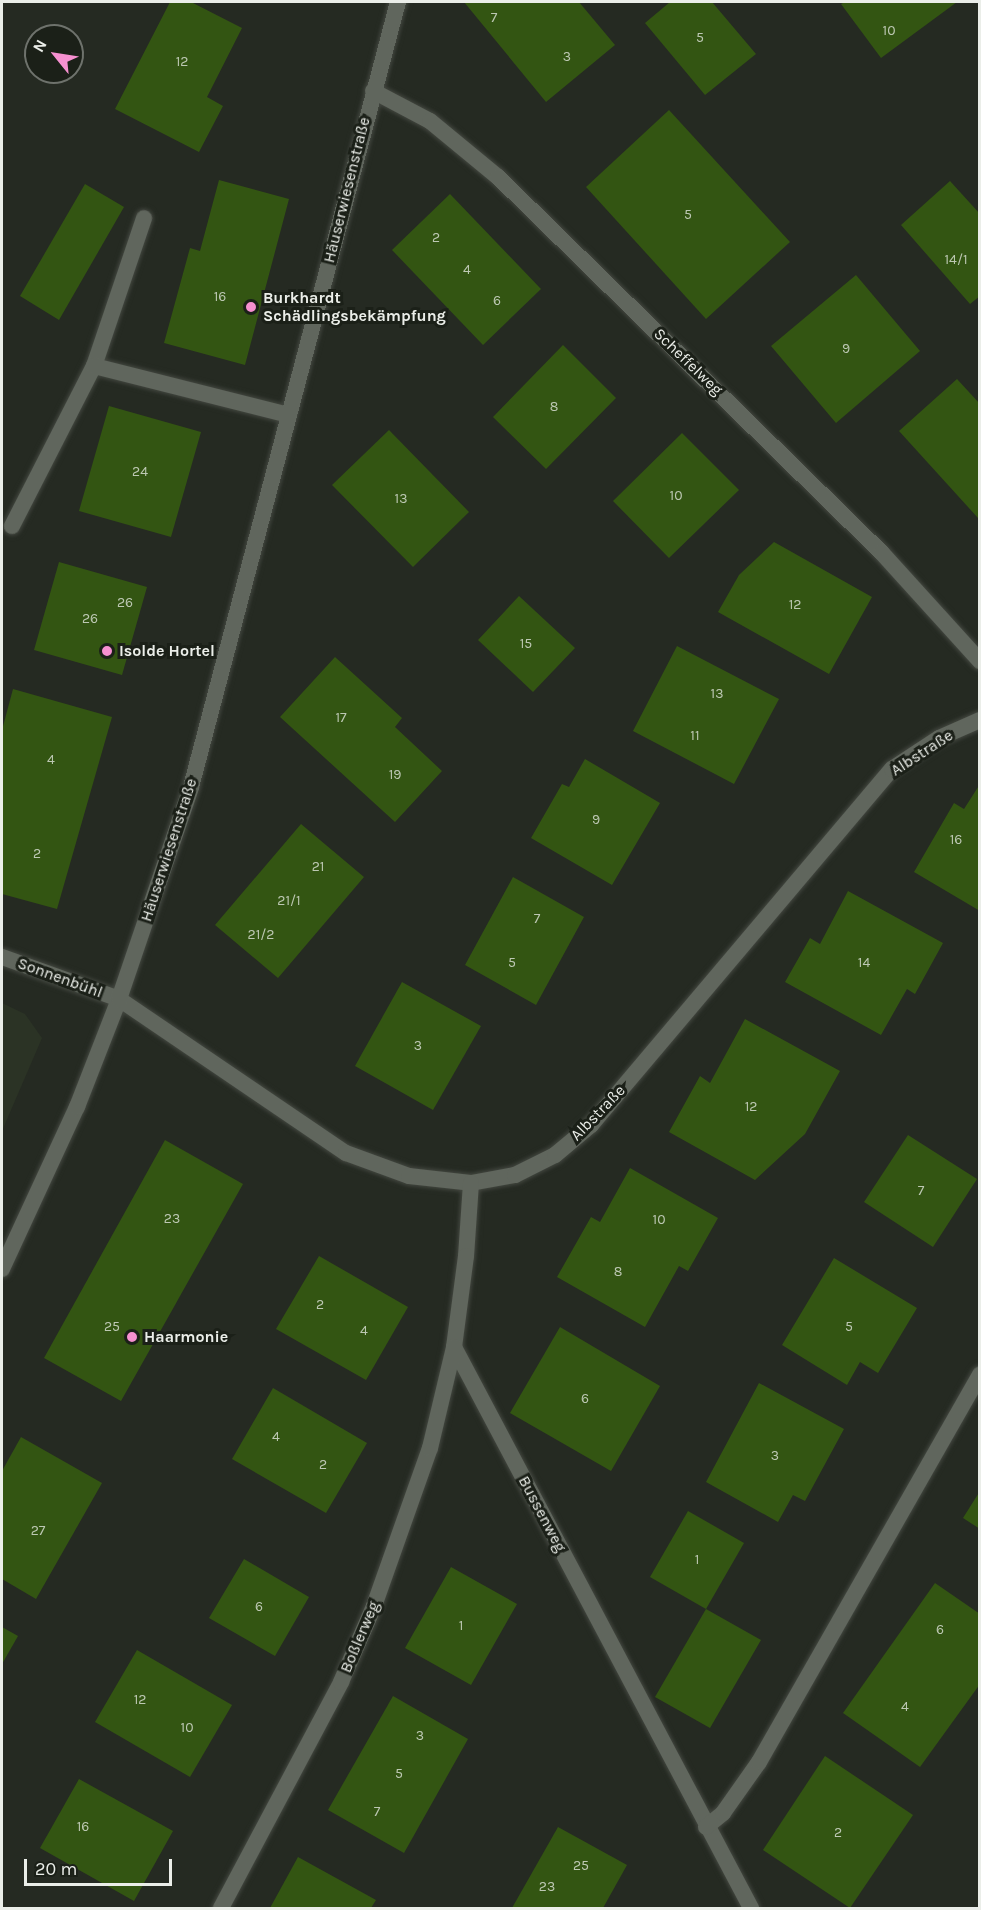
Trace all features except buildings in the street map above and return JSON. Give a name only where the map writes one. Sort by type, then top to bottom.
[{"type":"street","name":"Häuserwiesenstraße","points":[[2,1269],[77,1107],[119,999],[191,787],[398,2]]},
{"type":"street","name":"Scheffelweg","points":[[373,91],[430,121],[498,177],[882,553],[980,661]]},
{"type":"street","points":[[12,526],[94,366],[144,218]]},
{"type":"street","points":[[94,366],[289,415]]},
{"type":"street","name":"Albstraße","points":[[119,999],[346,1153],[409,1176],[471,1183],[515,1174],[555,1155],[591,1125],[892,769],[939,738],[980,720]]},
{"type":"street","name":"Sonnenbühl","points":[[2,957],[119,999]]},
{"type":"street","points":[[454,1347],[466,1256],[471,1183]]},
{"type":"street","name":"Bussenweg","points":[[454,1347],[706,1827],[751,1908]]},
{"type":"street","name":"Boßlerweg","points":[[221,1908],[340,1682],[374,1606],[430,1448],[454,1347]]},
{"type":"street","points":[[706,1827],[723,1813],[759,1762],[980,1375]]},
{"type":"shaded area","points":[[2,1003],[25,1014],[42,1038],[2,1131]]},
{"type":"place","name":"Burkhardt Schädlingsbekämpfung","points":[[251,307]]},
{"type":"place","name":"Isolde Hortel","points":[[107,651]]},
{"type":"place","name":"Haarmonie","points":[[132,1337]]}]
